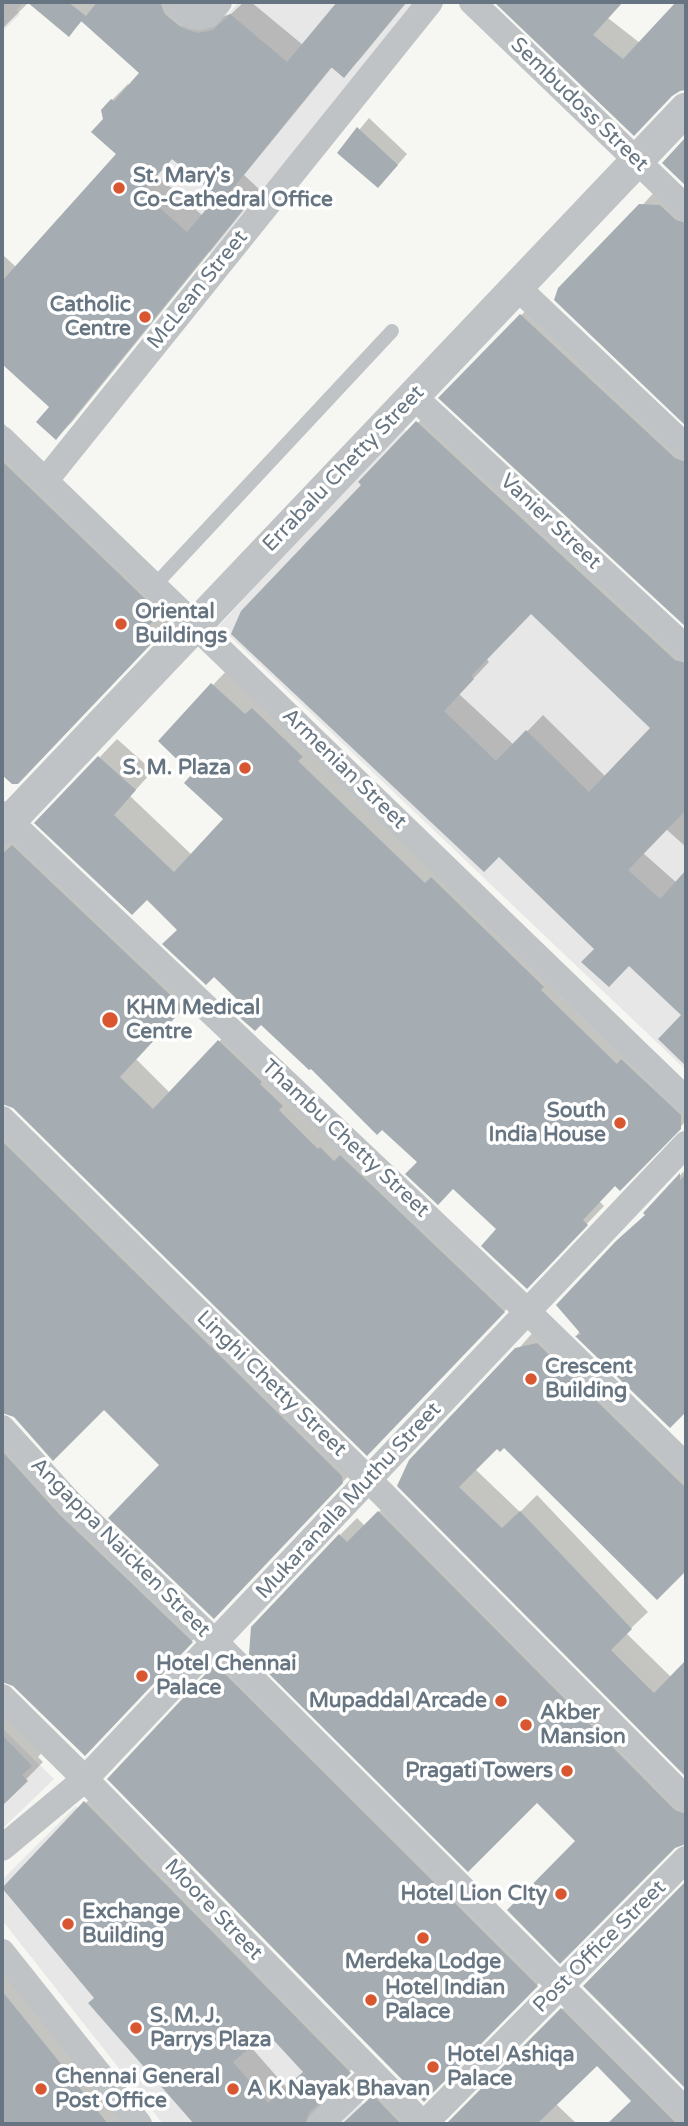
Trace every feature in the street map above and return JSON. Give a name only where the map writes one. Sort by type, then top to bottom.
[{"type":"street","points":[[175,2],[192,16],[200,17],[208,15],[219,2]]},
{"type":"street","name":"McLean Street","points":[[45,481],[430,2]]},
{"type":"street","name":"Sembudoss Street","points":[[472,2],[686,208]]},
{"type":"street","name":"Errabalu Chetty Street","points":[[4,821],[518,288],[686,109]]},
{"type":"street","points":[[518,288],[686,447]]},
{"type":"street","name":"Vanier Street","points":[[413,396],[686,648]]},
{"type":"street","name":"Armenian Street","points":[[2,439],[686,1100]]},
{"type":"street","name":"Thambu Chetty Street","points":[[4,821],[684,1461]]},
{"type":"street","name":"Linghi Chetty Street","points":[[2,1119],[369,1480],[686,1799]]},
{"type":"street","name":"Mukaranalla Muthu Street","points":[[2,1848],[85,1779],[686,1144]]},
{"type":"street","name":"Angappa Naicken Street","points":[[2,1428],[71,1503],[562,1985],[686,2111]]},
{"type":"street","name":"Moore Street","points":[[2,1697],[424,2124]]},
{"type":"street","name":"Post Office Street","points":[[424,2124],[686,1859]]},
{"type":"street","points":[[2,1952],[139,2124]]},
{"type":"street","points":[[320,2124],[373,2073]]},
{"type":"lane","points":[[154,586],[393,331]]},
{"type":"shaded area","points":[[2,2],[23,2],[17,10],[20,14],[2,32]]},
{"type":"shaded area","points":[[239,2],[420,2],[211,254],[142,192],[149,184],[91,132],[103,119],[101,110],[111,99],[125,111],[132,81],[181,26],[204,25],[229,13]]},
{"type":"shaded area","points":[[402,427],[686,689],[686,1070],[219,626]]},
{"type":"shaded area","points":[[2,1728],[54,1779],[2,1829]]},
{"type":"shaded area","points":[[76,1806],[385,2124],[163,2124],[2,1920],[2,1880]]},
{"type":"building","points":[[27,2],[68,2],[86,16],[97,2],[160,2],[165,14],[182,28],[198,33],[213,30],[230,14],[287,62],[337,2],[406,2],[344,78],[331,67],[229,193],[245,207],[56,440],[36,422],[49,407],[2,364],[2,281],[116,154],[91,132],[103,119],[101,110],[111,99],[114,101],[139,73],[81,21],[69,37]],"holes":[[[172,159],[209,189],[209,206],[187,232],[142,192]]]},
{"type":"building","points":[[494,2],[623,2],[593,35],[623,59],[676,2],[686,2],[686,90],[672,96],[634,136]]},
{"type":"building","points":[[357,127],[398,165],[378,188],[337,153]]},
{"type":"building","points":[[686,137],[686,186],[662,163]]},
{"type":"building","points":[[639,204],[660,205],[676,220],[686,223],[686,426],[554,300],[558,288]]},
{"type":"building","points":[[520,314],[675,458],[686,462],[686,627],[438,398]]},
{"type":"building","points":[[416,421],[675,660],[686,663],[686,810],[628,870],[660,899],[686,870],[686,1066],[658,1039],[681,1015],[629,966],[609,987],[581,962],[594,949],[499,857],[484,872],[231,634],[241,611],[361,485],[358,482]],"holes":[[[531,614],[650,728],[589,792],[526,730],[496,761],[444,711],[474,679],[471,676]]]},
{"type":"building","points":[[2,461],[161,614],[145,629],[155,640],[18,784],[12,784],[2,775]]},
{"type":"building","points":[[211,683],[245,714],[252,708],[303,757],[298,761],[425,883],[431,877],[544,987],[541,990],[617,1064],[621,1059],[681,1115],[681,1129],[620,1191],[615,1186],[583,1220],[588,1225],[527,1289],[481,1246],[496,1229],[453,1189],[438,1205],[405,1174],[417,1162],[382,1130],[377,1135],[311,1069],[261,1025],[255,1031],[239,1017],[247,1009],[214,977],[206,985],[162,944],[177,930],[147,900],[132,915],[34,823],[98,756],[136,790],[114,815],[174,872],[223,819],[184,783],[192,774],[158,741]]},
{"type":"building","points":[[12,845],[184,1008],[120,1077],[153,1109],[218,1040],[262,1082],[260,1084],[283,1106],[279,1110],[318,1149],[320,1147],[334,1161],[340,1155],[505,1312],[367,1456],[13,1108],[2,1104],[2,854]]},
{"type":"building","points":[[2,1141],[342,1476],[343,1483],[214,1619],[108,1518],[159,1465],[104,1410],[53,1461],[14,1417],[2,1413]]},
{"type":"building","points":[[680,1173],[680,1180],[686,1174],[686,1412],[670,1428],[575,1336],[581,1334],[556,1305],[616,1241],[645,1215],[643,1213]]},
{"type":"building","points":[[537,1343],[686,1488],[686,1571],[657,1600],[504,1448],[500,1452],[497,1449],[459,1487],[502,1528],[520,1511],[632,1629],[611,1650],[654,1693],[686,1660],[686,1777],[397,1486],[409,1460],[515,1348]]},
{"type":"building","points":[[2,1451],[59,1514],[193,1642],[85,1756],[13,1686],[2,1682]]},
{"type":"building","points":[[378,1511],[675,1810],[686,1814],[686,1844],[675,1848],[560,1964],[507,1910],[575,1841],[537,1803],[468,1872],[249,1654],[251,1627],[339,1534],[347,1542]]},
{"type":"building","points":[[215,1664],[538,1986],[424,2102],[107,1779]]},
{"type":"building","points":[[2,1735],[32,1766],[22,1775],[28,1781],[2,1806]]},
{"type":"building","points":[[84,1801],[351,2073],[309,2113],[305,2124],[194,2124],[88,2003],[94,1998],[2,1888]],"holes":[[[267,2033],[303,2072],[268,2103],[233,2062]]]},
{"type":"building","points":[[686,1881],[686,2089],[583,1986]]},
{"type":"building","name":"Chennai General Post Office","points":[[2,1991],[53,2054],[108,2124],[2,2124]]},
{"type":"building","points":[[561,2008],[678,2124],[607,2124],[631,2101],[597,2066],[537,2124],[446,2124]]},
{"type":"building","points":[[373,2095],[401,2124],[342,2124]]},
{"type":"place","name":"St. Mary's Co-Cathedral Office","points":[[119,188]]},
{"type":"place","name":"Catholic Centre","points":[[145,317]]},
{"type":"place","name":"Oriental Buildings","points":[[121,624]]},
{"type":"place","name":"S. M. Plaza","points":[[245,768]]},
{"type":"place","name":"KHM Medical Centre","points":[[110,1020]]},
{"type":"place","name":"South India House","points":[[620,1123]]},
{"type":"place","name":"Crescent Building","points":[[531,1379]]},
{"type":"place","name":"Hotel Chennai Palace","points":[[142,1676]]},
{"type":"place","name":"Mupaddal Arcade","points":[[501,1701]]},
{"type":"place","name":"Akber Mansion","points":[[526,1725]]},
{"type":"place","name":"Pragati Towers","points":[[567,1771]]},
{"type":"place","name":"Hotel Lion CIty","points":[[561,1894]]},
{"type":"place","name":"Exchange Building","points":[[68,1924]]},
{"type":"place","name":"Merdeka Lodge","points":[[423,1938]]},
{"type":"place","name":"Hotel Indian Palace","points":[[371,2000]]},
{"type":"place","name":"S. M. J. Parrys Plaza","points":[[136,2028]]},
{"type":"place","name":"Hotel Ashiqa Palace","points":[[433,2067]]},
{"type":"place","name":"Chennai General Post Office","points":[[41,2089]]},
{"type":"place","name":"A K Nayak Bhavan","points":[[233,2089]]}]
